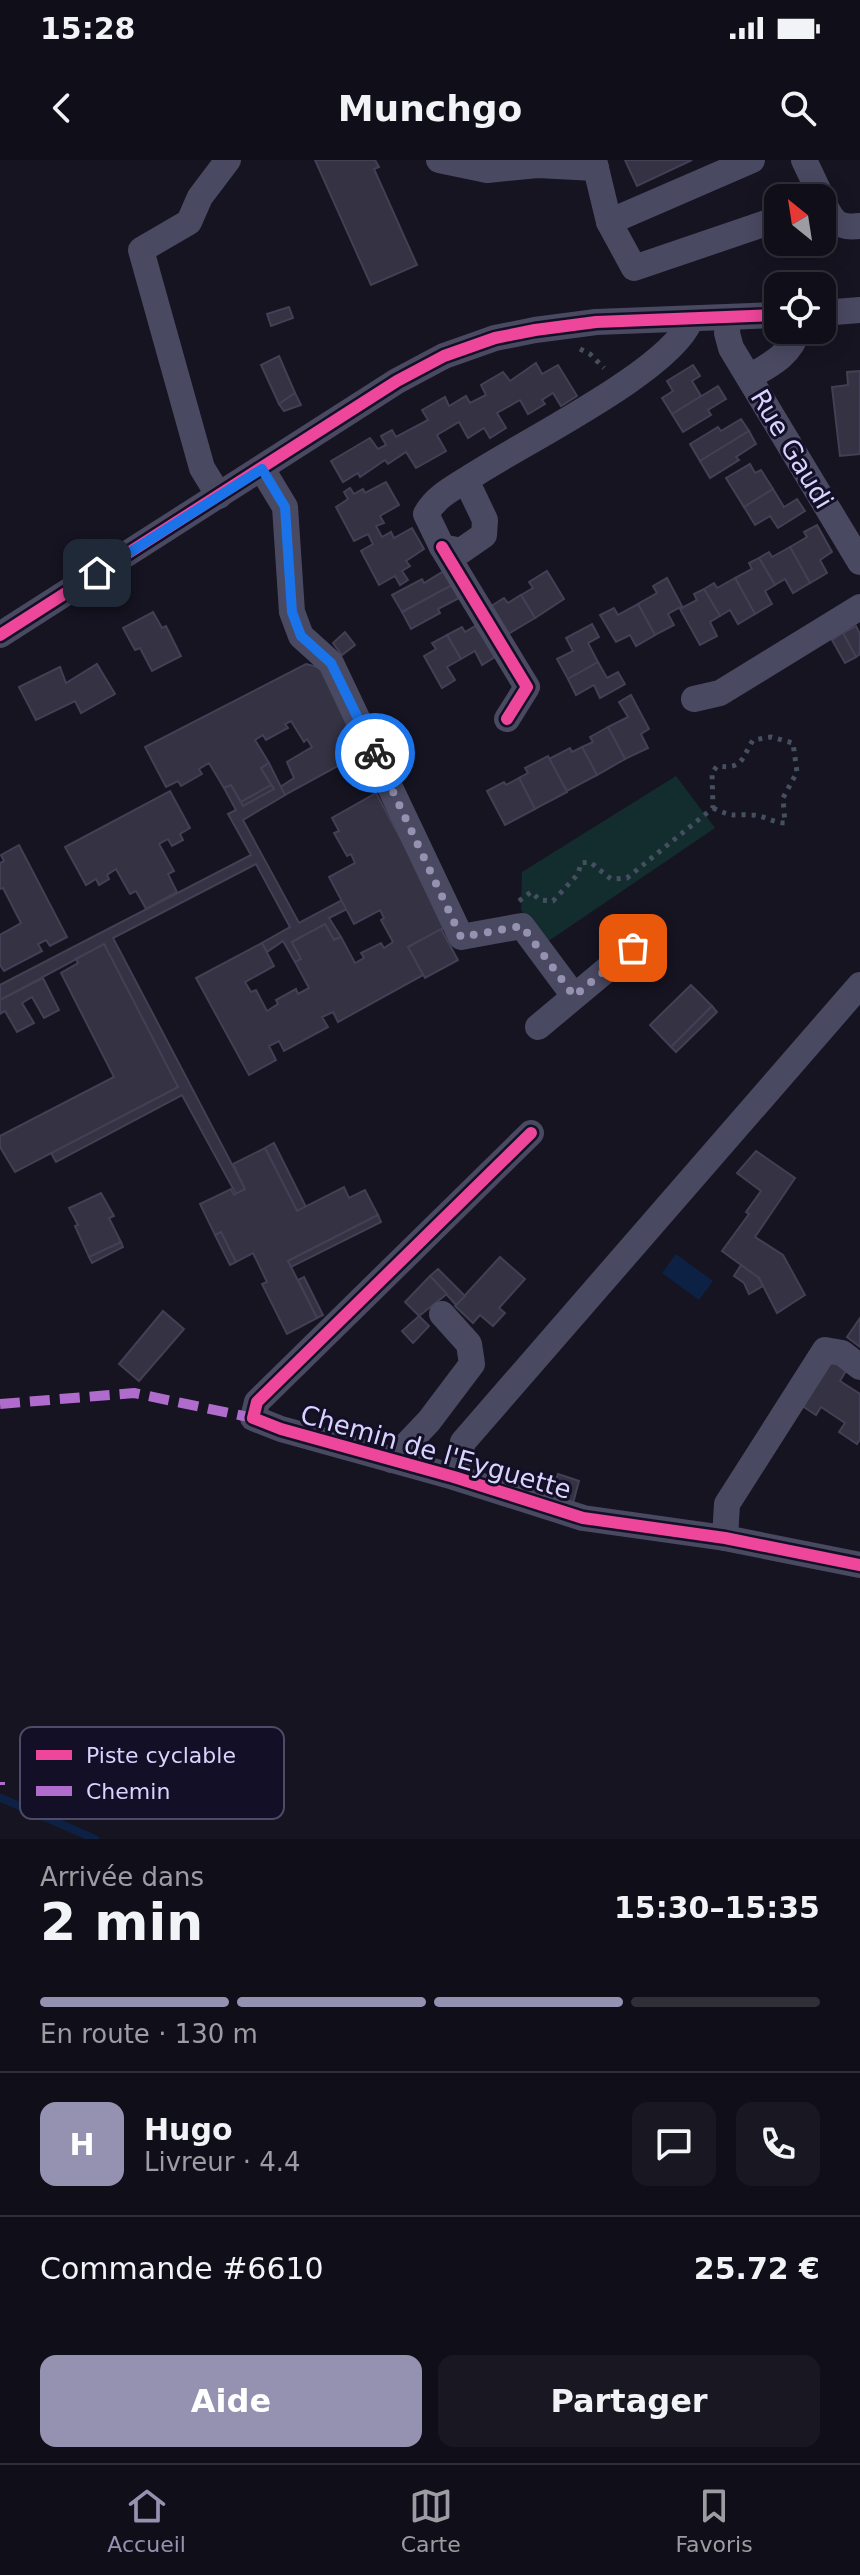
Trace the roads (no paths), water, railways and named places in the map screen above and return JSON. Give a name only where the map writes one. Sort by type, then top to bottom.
[{"type":"street","points":[[219,496],[202,468],[141,250],[189,222],[200,197],[228,160]]},
{"type":"street","points":[[439,160],[487,170],[595,164],[609,222],[634,268],[764,224]]},
{"type":"street","points":[[609,222],[752,160]]},
{"type":"street","points":[[804,160],[815,184]]},
{"type":"street","points":[[836,222],[848,227],[860,226]]},
{"type":"street","points":[[836,312],[860,310]]},
{"type":"street","points":[[0,635],[397,381],[444,356],[495,338],[596,322],[690,321],[764,316]]},
{"type":"street","name":"Rue Gaudi","points":[[728,318],[727,333],[731,348],[860,562]]},
{"type":"street","points":[[507,719],[527,687],[442,547],[426,514],[433,502],[466,480],[652,365],[687,330],[690,321]]},
{"type":"street","name":"Rue Gaudi","points":[[749,377],[787,352],[793,344]]},
{"type":"street","points":[[262,469],[285,507],[292,612],[301,636],[331,663],[461,937],[522,926],[574,996]]},
{"type":"street","points":[[442,547],[461,551],[484,535],[485,520],[466,480]]},
{"type":"street","points":[[694,699],[720,693],[860,607]]},
{"type":"street","points":[[538,1027],[653,931]]},
{"type":"street","points":[[454,1477],[463,1442],[860,985]]},
{"type":"street","name":"Chemin de l'Eyguette","points":[[531,1133],[257,1402],[253,1418],[281,1429],[454,1477],[583,1518],[725,1538],[860,1565]]},
{"type":"street","points":[[392,1460],[429,1421],[472,1364],[469,1344],[442,1314]]},
{"type":"street","points":[[725,1538],[727,1504],[825,1350],[842,1353],[860,1367]]},
{"type":"water","points":[[676,1254],[713,1281],[699,1300],[662,1273]]},
{"type":"waterway","points":[[1,1798],[20,1806]]},
{"type":"waterway","points":[[49,1819],[95,1839]]}]
